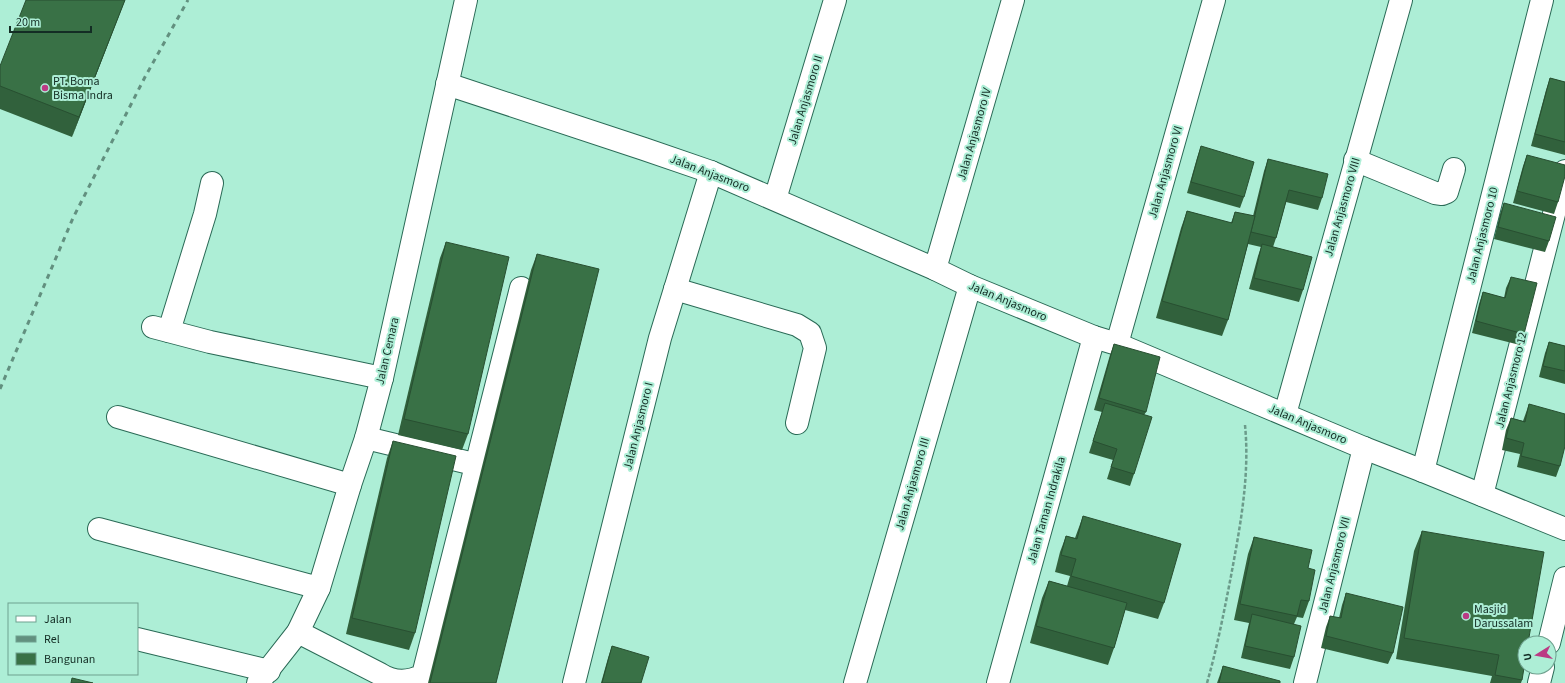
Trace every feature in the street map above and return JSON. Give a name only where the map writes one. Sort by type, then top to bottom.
[{"type":"street","name":"Jalan Cemara","points":[[264,677],[298,632],[319,588],[350,485],[366,438],[382,378],[466,0]]},
{"type":"street","name":"Jalan Anjasmoro II","points":[[775,199],[835,0]]},
{"type":"street","name":"Jalan Anjasmoro IV","points":[[935,269],[1014,0]]},
{"type":"street","name":"Jalan Anjasmoro VI","points":[[1117,344],[1214,0]]},
{"type":"street","name":"Jalan Anjasmoro VIII","points":[[1285,414],[1401,0]]},
{"type":"street","name":"Jalan Anjasmoro 10","points":[[1423,470],[1542,0]]},
{"type":"street","name":"Jalan Anjasmoro","points":[[447,84],[711,172],[935,269],[970,286],[1094,337],[1117,344],[1364,448],[1423,470],[1565,529]]},
{"type":"street","points":[[1355,160],[1435,193],[1442,194],[1446,192],[1454,169]]},
{"type":"street","name":"Jalan Anjasmoro 12","points":[[1482,495],[1565,171]]},
{"type":"street","name":"Jalan Anjasmoro I","points":[[574,683],[660,338],[711,172]]},
{"type":"street","points":[[212,184],[205,214],[161,329],[210,342],[382,378]]},
{"type":"street","name":"Jalan Anjasmoro III","points":[[855,683],[970,286]]},
{"type":"street","points":[[298,632],[380,674],[389,681],[402,682],[415,680],[423,675],[478,464],[521,288]]},
{"type":"street","points":[[676,289],[797,325],[810,333],[815,348],[797,423]]},
{"type":"street","name":"Jalan Taman Indrakila","points":[[998,683],[1094,337]]},
{"type":"street","points":[[118,417],[350,485]]},
{"type":"street","points":[[366,438],[478,464]]},
{"type":"street","name":"Jalan Anjasmoro VII","points":[[1305,683],[1364,448]]},
{"type":"street","points":[[99,529],[319,588]]},
{"type":"street","points":[[1551,635],[1565,578]]},
{"type":"street","points":[[138,639],[264,677]]},
{"type":"path","points":[[1207,683],[1216,652],[1237,544],[1246,478],[1247,440],[1242,396]]},
{"type":"building","name":"PT. Boma Bisma Indra","points":[[26,0],[125,0],[79,117],[0,86],[0,66]]},
{"type":"building","points":[[1550,78],[1565,82],[1565,142],[1535,134]]},
{"type":"building","points":[[1201,146],[1254,162],[1244,197],[1191,182]]},
{"type":"building","points":[[1527,155],[1565,165],[1565,176],[1558,202],[1517,191]]},
{"type":"building","points":[[1268,159],[1328,174],[1322,198],[1289,190],[1276,238],[1251,232]]},
{"type":"building","points":[[1504,203],[1556,217],[1549,241],[1498,227]]},
{"type":"building","points":[[1187,211],[1232,223],[1235,212],[1255,216],[1228,320],[1162,301]]},
{"type":"building","points":[[446,242],[509,257],[468,434],[404,419]]},
{"type":"building","points":[[1262,244],[1312,257],[1303,290],[1254,278]]},
{"type":"building","points":[[537,254],[599,269],[496,683],[430,683]]},
{"type":"building","points":[[1511,277],[1537,283],[1524,334],[1476,321],[1483,292],[1505,298]]},
{"type":"building","points":[[1549,342],[1565,346],[1565,371],[1543,366]]},
{"type":"building","points":[[1114,344],[1160,357],[1146,412],[1099,398]]},
{"type":"building","points":[[1105,403],[1152,417],[1134,474],[1111,467],[1117,449],[1093,441]]},
{"type":"building","points":[[1529,404],[1565,414],[1565,446],[1560,466],[1521,456],[1524,443],[1506,438],[1511,418],[1525,422]]},
{"type":"building","points":[[393,441],[456,456],[415,633],[352,618]]},
{"type":"building","points":[[1083,516],[1181,544],[1164,603],[1071,576],[1076,559],[1061,555],[1066,536],[1077,539]]},
{"type":"building","name":"Masjid Darussalam","points":[[1422,531],[1544,552],[1529,635],[1517,635],[1517,675],[1523,675],[1522,680],[1495,675],[1499,655],[1404,638]]},
{"type":"building","points":[[1254,537],[1312,550],[1308,568],[1315,570],[1309,601],[1301,600],[1297,616],[1240,604]]},
{"type":"building","points":[[1049,581],[1127,603],[1114,648],[1036,626]]},
{"type":"building","points":[[1346,593],[1403,607],[1393,653],[1326,636],[1330,616],[1341,618]]},
{"type":"building","points":[[1252,614],[1301,626],[1294,657],[1245,646]]},
{"type":"building","points":[[612,646],[649,657],[641,683],[602,683]]},
{"type":"building","points":[[1223,666],[1280,681],[1280,683],[1219,683]]},
{"type":"building","points":[[72,678],[93,683],[71,683]]},
{"type":"railway","points":[[0,389],[73,218],[145,77],[188,0]]},
{"type":"place","name":"PT. Boma Bisma Indra","points":[[45,88]]},
{"type":"place","name":"Masjid Darussalam","points":[[1466,616]]}]
